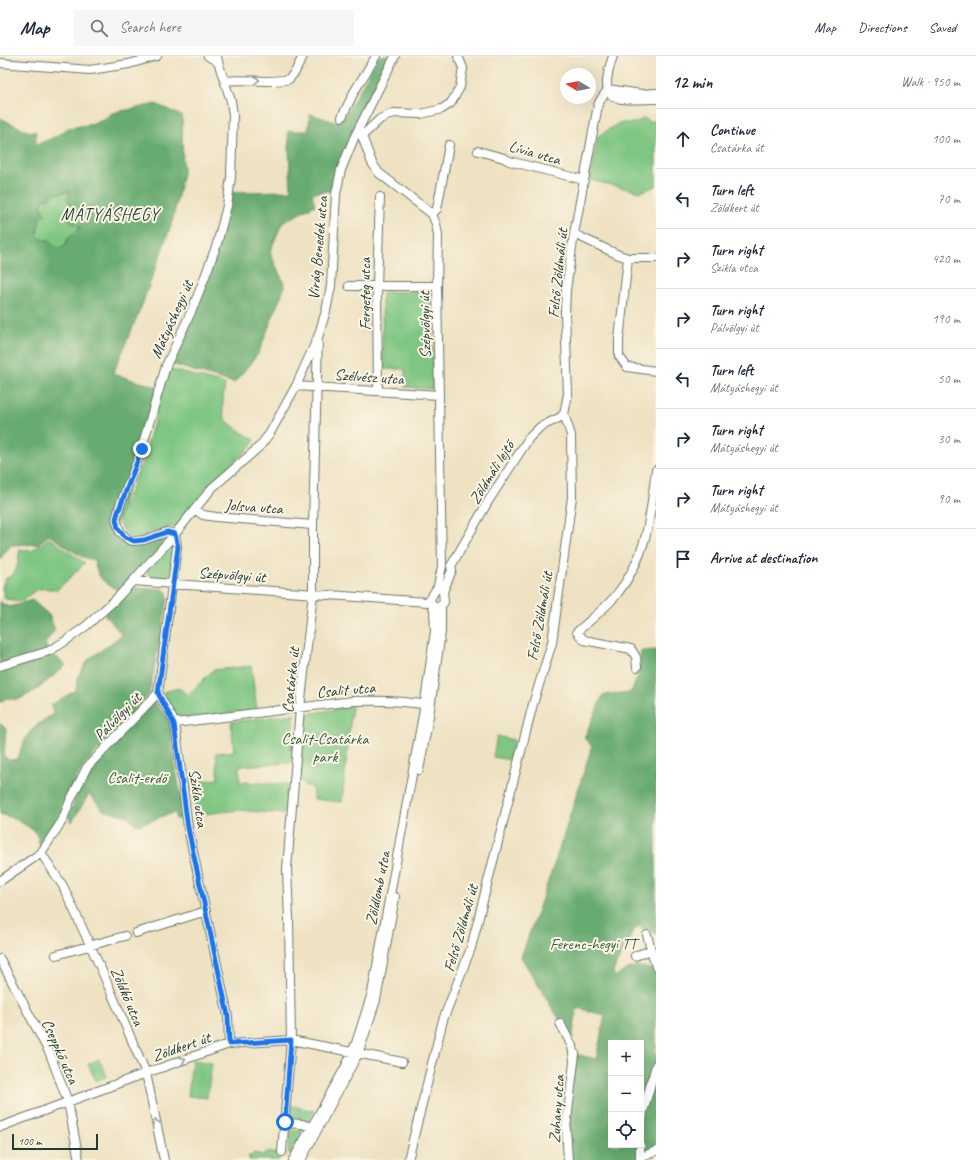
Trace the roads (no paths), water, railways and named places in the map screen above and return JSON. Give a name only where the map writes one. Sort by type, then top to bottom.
[{"type":"street","points":[[0,63],[90,70],[129,64],[157,56]]},
{"type":"street","points":[[208,56],[217,59]]},
{"type":"street","points":[[225,81],[289,79],[295,72],[303,56]]},
{"type":"street","points":[[342,117],[354,92],[376,56]]},
{"type":"street","name":"Virág Benedek utca","points":[[133,581],[175,534],[212,488],[260,446],[270,433],[296,386],[318,337],[326,311],[331,286],[336,194],[341,170],[360,133],[395,56]]},
{"type":"street","points":[[449,145],[437,209],[432,214],[379,173],[372,163],[360,133],[380,119],[394,113],[421,114],[442,110],[451,103],[460,87],[463,68],[458,56]]},
{"type":"street","points":[[613,56],[607,75],[608,89],[612,96],[617,99],[624,100],[656,99]]},
{"type":"street","name":"Mátyáshegyi út","points":[[175,534],[167,532],[144,540],[129,540],[120,532],[116,519],[139,457],[166,366],[191,312],[223,225],[230,186],[233,126],[231,101],[217,59]]},
{"type":"street","points":[[608,89],[640,94],[656,93]]},
{"type":"street","name":"Felső Zöldmáli út","points":[[408,1160],[443,1020],[471,948],[533,704],[552,643],[572,497],[571,435],[564,414],[568,394],[565,312],[566,290],[574,234],[598,105],[608,89]]},
{"type":"street","name":"Lívia utca","points":[[478,151],[504,158],[509,161],[584,180]]},
{"type":"street","name":"Fergeteg utca","points":[[378,391],[377,286],[380,197]]},
{"type":"street","name":"Szépvölgyi út","points":[[133,581],[418,602],[428,600],[437,607],[441,606],[445,600],[443,592],[452,570],[447,565],[441,545],[437,286],[438,235],[432,214]]},
{"type":"street","points":[[574,234],[628,258],[656,258]]},
{"type":"street","points":[[628,258],[619,340],[619,356],[627,367],[656,371]]},
{"type":"street","points":[[349,286],[437,286]]},
{"type":"street","name":"Csatárka út","points":[[282,1152],[291,1040],[289,919],[286,869],[300,708],[313,594],[313,525],[318,387],[318,337]]},
{"type":"street","name":"Szélvész utca","points":[[296,386],[439,395]]},
{"type":"street","name":"Zöldmáli lejtő","points":[[447,565],[456,558],[489,500],[529,438],[540,427],[564,414]]},
{"type":"street","points":[[637,667],[636,657],[631,649],[584,640],[577,632],[617,595],[634,569],[648,531],[656,470]]},
{"type":"street","name":"Jolsva utca","points":[[195,509],[203,515],[216,517],[313,525]]},
{"type":"street","name":"Pálvölgyi út","points":[[0,881],[41,853],[62,821],[87,767],[158,693],[178,547],[175,534]]},
{"type":"street","name":"Szépvölgyi út","points":[[431,602],[447,565]]},
{"type":"street","points":[[0,666],[49,651],[64,642],[86,626],[115,600],[133,581]]},
{"type":"street","name":"Zöldlomb utca","points":[[428,705],[435,631],[435,619],[431,602]]},
{"type":"street","name":"Zöldlomb utca","points":[[301,1160],[322,1114],[356,1052],[372,993],[428,705],[440,632],[441,606]]},
{"type":"street","name":"Szikla utca","points":[[158,693],[174,724],[188,828],[228,1016],[229,1044]]},
{"type":"street","name":"Csalit utca","points":[[174,724],[336,702],[378,700],[428,705]]},
{"type":"street","name":"Zöldkő utca","points":[[41,853],[62,886],[91,946],[146,1073],[164,1160]]},
{"type":"street","points":[[136,933],[206,910]]},
{"type":"street","points":[[647,935],[656,967]]},
{"type":"street","points":[[56,955],[125,936]]},
{"type":"street","points":[[635,956],[651,950]]},
{"type":"street","name":"Cseppkő utca","points":[[0,959],[50,1054],[68,1102],[79,1160]]},
{"type":"street","name":"Zuhany utca","points":[[560,1022],[572,1046],[575,1058],[566,1128],[568,1160]]},
{"type":"street","name":"Zöldkert út","points":[[0,1127],[229,1044],[291,1040],[402,1062]]},
{"type":"street","points":[[643,1112],[656,1065]]},
{"type":"street","name":"Zöldlomb utca","points":[[294,1160],[311,1128],[322,1114]]},
{"type":"street","points":[[285,1122],[302,1124],[311,1128]]},
{"type":"street","points":[[640,1148],[640,1159],[656,1151]]},
{"type":"district","name":"MÁTYÁSHEGY","points":[[110,214]]},
{"type":"park label","name":"Csalit-Csatárka park","points":[[325,747]]},
{"type":"park label","name":"Csalit-erdő","points":[[137,777]]},
{"type":"park label","name":"Ferenc-hegyi TT","points":[[593,943]]}]
